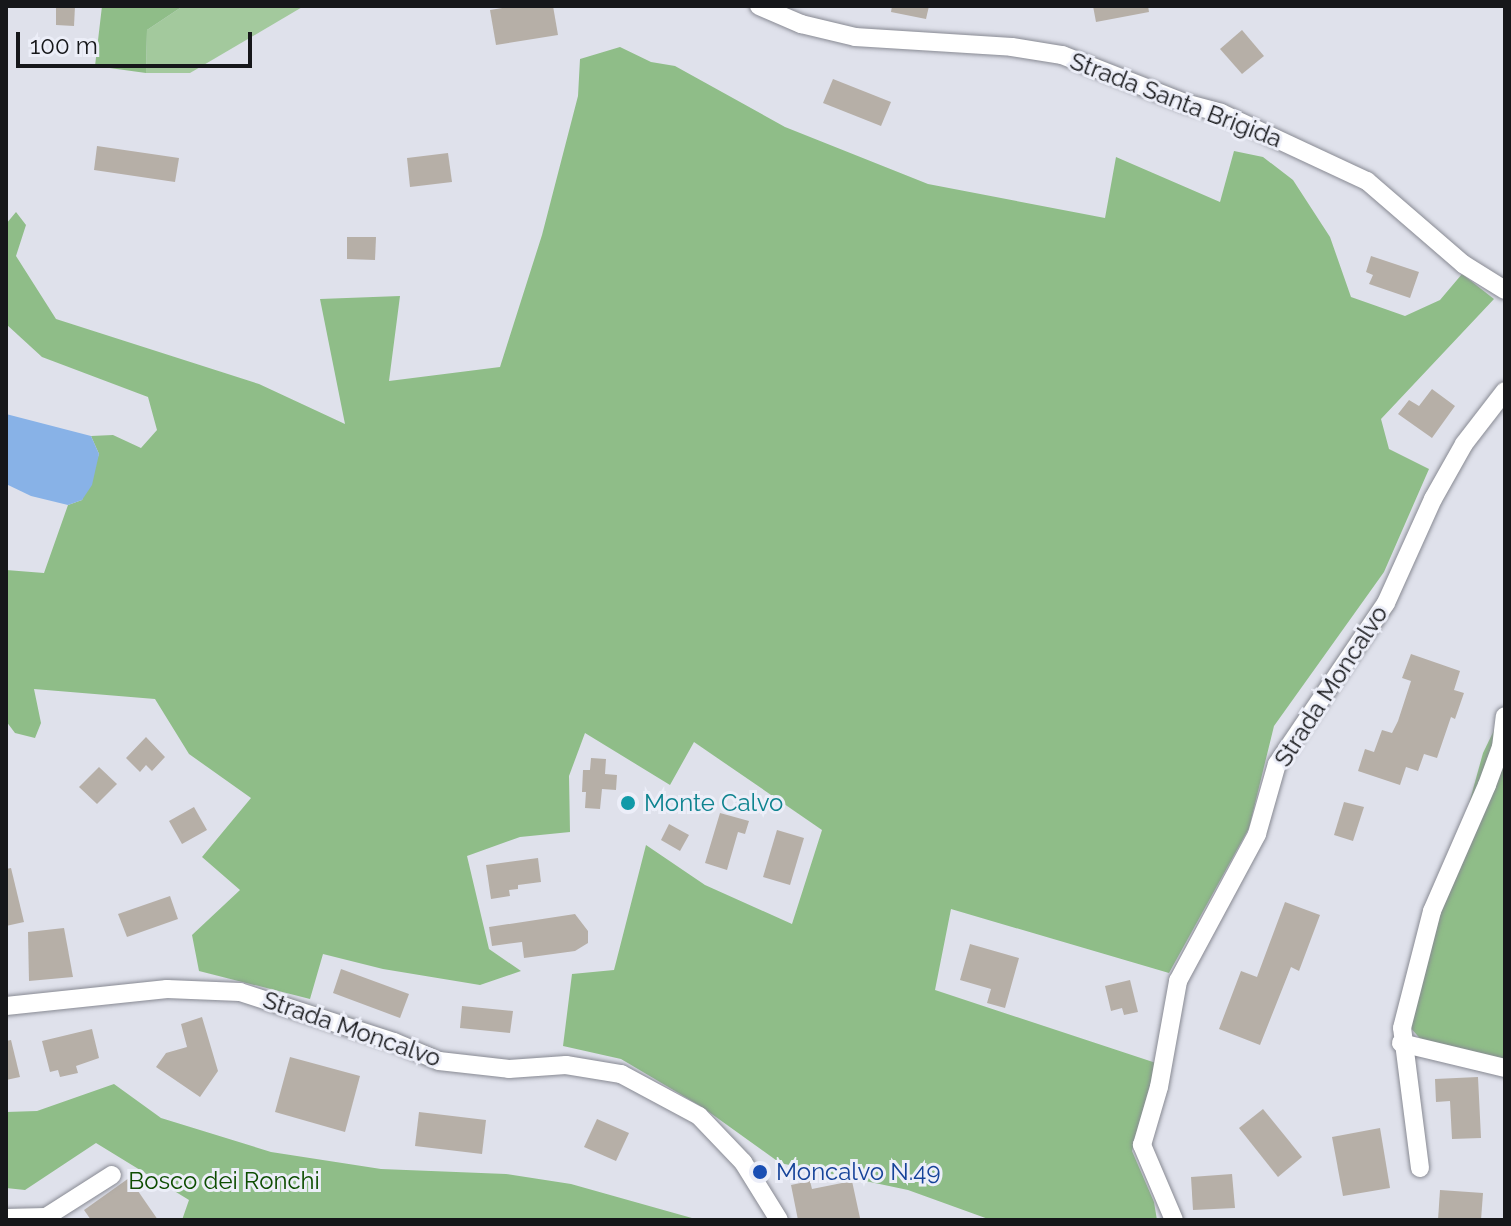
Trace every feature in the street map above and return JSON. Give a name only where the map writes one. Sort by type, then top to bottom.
[{"type":"street","name":"Strada Santa Brigida","points":[[759,6],[801,24],[855,37],[999,46],[1062,55],[1188,104],[1221,113],[1367,181],[1463,264],[1505,290]]},
{"type":"street","name":"Strada Moncalvo","points":[[1174,1220],[1142,1145],[1159,1087],[1178,981],[1257,834],[1277,764],[1386,603],[1433,499],[1464,444],[1505,391]]},
{"type":"street","points":[[1420,1168],[1401,1043],[1432,911],[1487,785],[1501,747],[1505,716]]},
{"type":"street","name":"Strada Moncalvo","points":[[6,1006],[167,989],[240,992],[394,1042],[439,1061],[509,1069],[566,1065],[621,1074],[699,1116],[743,1162],[779,1220]]},
{"type":"street","points":[[1401,1043],[1505,1068]]},
{"type":"street","points":[[6,1218],[46,1217],[112,1175]]},
{"type":"green space","points":[[102,6],[183,6],[147,30],[146,73],[95,66]]},
{"type":"green space","points":[[183,6],[304,6],[190,73],[146,73],[147,30]]},
{"type":"green space","points":[[620,47],[651,62],[675,66],[785,127],[928,184],[1105,218],[1116,157],[1220,202],[1234,151],[1263,157],[1293,180],[1330,237],[1351,297],[1405,316],[1440,300],[1462,274],[1494,299],[1381,419],[1389,449],[1429,469],[1384,572],[1274,726],[1249,828],[1169,973],[951,909],[935,990],[1156,1063],[1132,1151],[1154,1202],[1157,1220],[991,1220],[908,1190],[780,1163],[702,1107],[621,1059],[563,1046],[572,974],[614,970],[646,845],[705,885],[792,924],[822,830],[694,742],[670,785],[585,733],[569,776],[570,832],[520,837],[467,856],[489,949],[521,971],[480,985],[383,969],[323,954],[310,999],[199,971],[192,935],[240,890],[202,857],[251,798],[189,754],[155,699],[34,689],[41,723],[35,738],[15,733],[6,721],[6,570],[44,573],[68,505],[82,500],[99,454],[91,436],[113,435],[141,448],[157,430],[148,397],[42,357],[6,324],[6,224],[16,212],[26,225],[16,256],[56,319],[259,384],[345,424],[320,299],[400,296],[389,381],[500,367],[542,235],[578,96],[580,59]]},
{"type":"green space","points":[[1500,718],[1505,723],[1505,1062],[1425,1044],[1408,1025],[1483,753]]},
{"type":"green space","name":"Bosco dei Ronchi","points":[[114,1084],[161,1118],[271,1152],[381,1169],[506,1174],[571,1184],[699,1220],[182,1220],[189,1200],[96,1143],[25,1190],[6,1188],[6,1112],[37,1111]]},
{"type":"water","points":[[6,414],[91,436],[99,454],[92,485],[82,500],[68,505],[31,496],[6,484]]},
{"type":"building","points":[[56,6],[75,6],[74,26],[56,25]]},
{"type":"building","points":[[514,6],[553,6],[558,35],[496,45],[490,10]]},
{"type":"building","points":[[892,6],[929,6],[926,19],[891,12]]},
{"type":"building","points":[[1093,6],[1148,6],[1149,12],[1096,22]]},
{"type":"building","points":[[1242,30],[1264,56],[1242,74],[1220,49]]},
{"type":"building","points":[[833,79],[891,102],[881,126],[823,103]]},
{"type":"building","points":[[97,146],[179,158],[175,182],[94,170]]},
{"type":"building","points":[[448,153],[452,182],[410,187],[407,158]]},
{"type":"building","points":[[347,237],[376,237],[375,260],[347,259]]},
{"type":"building","points":[[1371,256],[1419,272],[1410,298],[1369,284],[1373,275],[1366,272]]},
{"type":"building","points":[[1432,389],[1455,406],[1432,438],[1398,414],[1409,400],[1419,406]]},
{"type":"building","points":[[1411,654],[1460,671],[1454,690],[1464,693],[1455,719],[1451,717],[1437,758],[1424,754],[1418,771],[1406,767],[1400,785],[1358,771],[1365,749],[1374,752],[1382,730],[1392,733],[1398,721],[1411,681],[1402,678]]},
{"type":"building","points":[[146,737],[165,757],[152,771],[146,765],[140,772],[126,758]]},
{"type":"building","points":[[591,758],[606,759],[605,774],[617,775],[616,790],[602,789],[600,809],[585,808],[586,792],[582,792],[583,770],[590,770]]},
{"type":"building","points":[[99,767],[117,784],[97,804],[79,787]]},
{"type":"building","points":[[1344,802],[1364,807],[1353,841],[1334,835]]},
{"type":"building","points":[[194,807],[207,830],[182,844],[169,821]]},
{"type":"building","points":[[720,813],[749,821],[745,834],[738,832],[727,870],[705,863]]},
{"type":"building","points":[[669,824],[689,835],[680,851],[661,840]]},
{"type":"building","points":[[777,830],[804,838],[790,885],[763,877]]},
{"type":"building","points":[[538,858],[541,882],[518,885],[518,889],[509,890],[510,896],[491,899],[486,865]]},
{"type":"building","points":[[11,868],[24,922],[6,926],[6,869]]},
{"type":"building","points":[[170,896],[178,919],[127,937],[118,914]]},
{"type":"building","points":[[1285,902],[1320,915],[1299,971],[1291,967],[1260,1045],[1219,1029],[1241,971],[1257,977]]},
{"type":"building","points":[[575,914],[588,931],[588,943],[575,951],[524,958],[522,942],[492,946],[489,927]]},
{"type":"building","points":[[64,928],[73,977],[29,981],[28,932]]},
{"type":"building","points":[[970,944],[1019,958],[1005,1008],[987,1003],[991,989],[960,980]]},
{"type":"building","points":[[341,969],[409,994],[400,1018],[333,993]]},
{"type":"building","points":[[1130,980],[1138,1012],[1124,1015],[1122,1008],[1111,1011],[1105,986]]},
{"type":"building","points":[[462,1006],[513,1011],[510,1033],[460,1028]]},
{"type":"building","points":[[202,1017],[218,1071],[200,1097],[156,1067],[166,1053],[187,1047],[181,1024]]},
{"type":"building","points":[[92,1029],[99,1058],[76,1066],[78,1073],[60,1077],[58,1070],[50,1072],[42,1041]]},
{"type":"building","points":[[11,1040],[20,1077],[6,1080],[6,1041]]},
{"type":"building","points":[[290,1057],[360,1076],[345,1132],[275,1112]]},
{"type":"building","points":[[1478,1077],[1481,1138],[1452,1139],[1450,1101],[1436,1102],[1435,1079]]},
{"type":"building","points":[[1263,1109],[1302,1157],[1278,1177],[1239,1128]]},
{"type":"building","points":[[419,1112],[486,1120],[482,1154],[415,1146]]},
{"type":"building","points":[[597,1119],[629,1133],[616,1161],[584,1147]]},
{"type":"building","points":[[1380,1128],[1390,1188],[1343,1196],[1332,1137]]},
{"type":"building","points":[[1232,1174],[1235,1208],[1193,1210],[1191,1177]]},
{"type":"building","points":[[129,1178],[158,1220],[91,1220],[84,1210]]},
{"type":"building","points":[[810,1181],[812,1189],[852,1181],[860,1218],[798,1220],[791,1185]]},
{"type":"building","points":[[1440,1190],[1483,1193],[1481,1220],[1438,1220]]},
{"type":"place","name":"Monte Calvo","points":[[628,803]]},
{"type":"place","name":"Moncalvo N.49","points":[[760,1172]]}]
